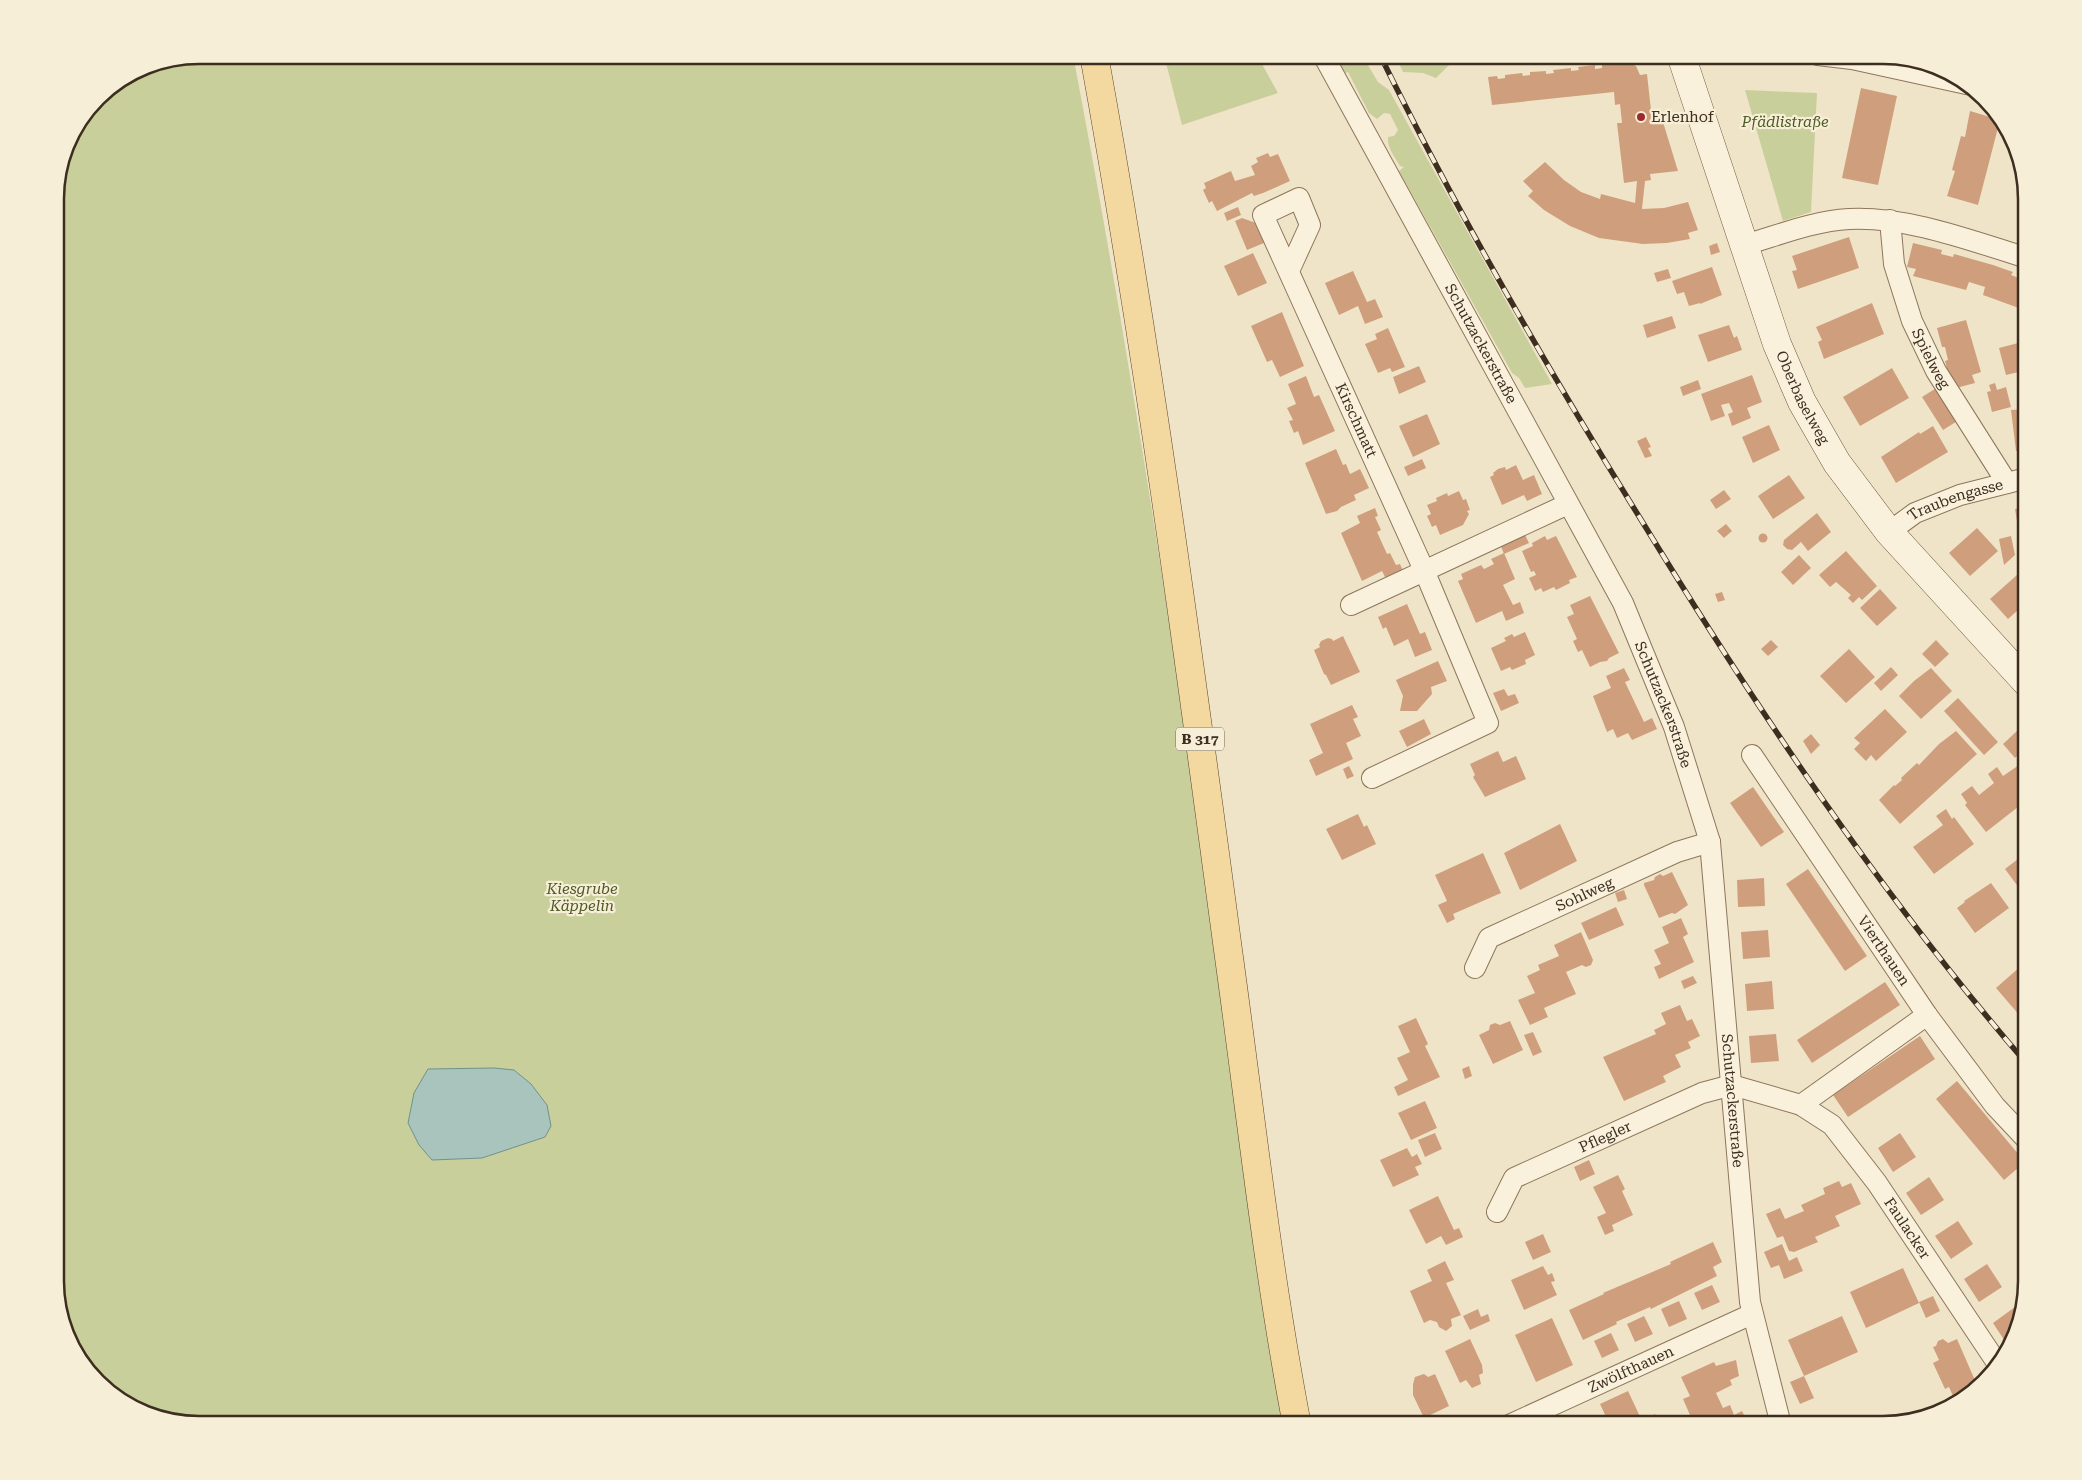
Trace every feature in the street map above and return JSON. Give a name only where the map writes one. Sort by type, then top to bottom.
[{"type":"main road","name":"B 317","points":[[1096,64],[1150,391],[1266,1225],[1295,1416]]},
{"type":"street","name":"Schutzackerstraße","points":[[1328,64],[1499,373],[1623,603],[1674,727],[1710,842],[1752,1314],[1779,1416]]},
{"type":"street","name":"Oberbaselweg","points":[[1684,64],[1777,344],[1802,402],[1837,462],[1889,532],[2018,673]]},
{"type":"street","points":[[1871,64],[1946,80]]},
{"type":"street","points":[[1745,245],[1816,224],[1849,219],[1890,220],[1956,236],[2018,255]]},
{"type":"street","name":"Spielweg","points":[[1890,220],[1894,264],[1912,321],[1936,372],[2007,483]]},
{"type":"street","name":"Kirschmatt","points":[[1289,271],[1424,570],[1488,722],[1372,778]]},
{"type":"street","name":"Traubengasse","points":[[1889,532],[1915,513],[1960,495],[2018,480]]},
{"type":"street","points":[[1351,605],[1568,504]]},
{"type":"street","name":"Vierthauen","points":[[1752,755],[1927,1015],[1995,1106],[2018,1130]]},
{"type":"street","name":"Sohlweg","points":[[1475,968],[1489,938],[1677,852],[1710,842]]},
{"type":"street","points":[[1801,1105],[1927,1015]]},
{"type":"street","name":"Faulacker","points":[[1732,1085],[1801,1105],[1832,1125],[1877,1183],[1994,1358]]},
{"type":"street","name":"Pflegler","points":[[1497,1212],[1514,1178],[1702,1093],[1732,1085]]},
{"type":"street","name":"Zwölfthauen","points":[[1530,1416],[1752,1314]]},
{"type":"green space","name":"Kiesgrube Käppelin","points":[[190,64],[1075,64],[1134,396],[1212,910],[1283,1416],[199,1416],[164,1412],[131,1398],[110,1383],[87,1356],[74,1333],[68,1316],[64,1290],[64,190],[68,164],[74,147],[87,124],[110,97],[139,78],[164,68]]},
{"type":"green space","points":[[1166,64],[1262,64],[1278,93],[1182,125]]},
{"type":"green space","points":[[1336,64],[1367,64],[1378,82],[1389,90],[1552,384],[1525,388],[1519,378],[1512,373],[1399,171],[1404,167],[1400,166],[1388,141],[1388,137],[1394,136],[1398,130],[1390,114],[1384,113],[1377,119],[1369,113],[1348,72],[1341,75]]},
{"type":"green space","points":[[1399,64],[1451,64],[1436,78],[1423,73],[1403,72]]},
{"type":"green space","name":"Pfädlistraße","points":[[1745,90],[1817,93],[1811,212],[1783,221]]},
{"type":"water","points":[[494,1068],[514,1070],[531,1084],[547,1105],[551,1126],[545,1137],[482,1158],[432,1160],[419,1145],[408,1123],[414,1093],[428,1069]]},
{"type":"building","points":[[1631,64],[1636,66],[1640,75],[1647,74],[1651,110],[1659,109],[1678,171],[1650,174],[1651,180],[1645,181],[1642,209],[1664,208],[1688,202],[1698,230],[1688,233],[1690,239],[1667,243],[1643,244],[1599,238],[1570,226],[1544,210],[1528,196],[1533,191],[1523,181],[1545,162],[1564,180],[1581,192],[1600,199],[1601,194],[1635,203],[1637,181],[1624,183],[1617,123],[1622,123],[1620,104],[1615,105],[1614,92],[1492,105],[1488,77],[1497,76],[1498,79],[1505,78],[1505,75],[1522,73],[1523,76],[1530,75],[1530,72],[1546,71],[1546,74],[1554,73],[1553,70],[1571,68],[1571,71],[1579,70],[1578,67],[1595,65],[1595,69],[1602,68],[1602,65]]},
{"type":"building","points":[[1861,88],[1897,96],[1878,185],[1842,178]]},
{"type":"building","points":[[1970,111],[1990,117],[1998,129],[1978,205],[1947,196],[1955,171],[1952,170],[1961,136],[1965,137]]},
{"type":"building","points":[[1268,153],[1270,157],[1278,154],[1290,181],[1254,196],[1252,193],[1217,211],[1212,201],[1209,203],[1203,190],[1206,188],[1204,183],[1231,171],[1235,181],[1255,175],[1251,166],[1258,162],[1256,158]]},
{"type":"building","points":[[1238,207],[1241,215],[1227,221],[1224,213]]},
{"type":"building","points":[[1242,218],[1256,223],[1264,243],[1247,250],[1235,221]]},
{"type":"building","points":[[1849,237],[1859,268],[1798,289],[1792,271],[1797,270],[1792,256]]},
{"type":"building","points":[[1717,243],[1720,252],[1711,255],[1709,246]]},
{"type":"building","points":[[1913,243],[1942,250],[1941,254],[1953,257],[1954,254],[2013,272],[2011,275],[2018,278],[2018,308],[1983,295],[1985,287],[1969,282],[1966,290],[1913,276],[1916,269],[1907,267]]},
{"type":"building","points":[[1253,253],[1267,283],[1238,296],[1224,266]]},
{"type":"building","points":[[1712,267],[1722,295],[1700,304],[1689,306],[1684,292],[1677,294],[1672,281]]},
{"type":"building","points":[[1668,269],[1671,278],[1657,282],[1654,273]]},
{"type":"building","points":[[1353,271],[1367,302],[1375,299],[1383,317],[1365,324],[1358,306],[1339,315],[1325,283]]},
{"type":"building","points":[[1872,303],[1884,334],[1824,359],[1818,342],[1822,340],[1816,327]]},
{"type":"building","points":[[1282,312],[1304,366],[1280,377],[1272,360],[1267,362],[1251,326]]},
{"type":"building","points":[[1672,316],[1676,328],[1647,338],[1643,325]]},
{"type":"building","points":[[1966,320],[1981,372],[1972,375],[1975,383],[1956,388],[1954,379],[1950,380],[1945,361],[1948,360],[1945,347],[1942,347],[1937,328]]},
{"type":"building","points":[[1729,325],[1734,338],[1737,336],[1742,350],[1708,362],[1698,335]]},
{"type":"building","points":[[1388,328],[1405,367],[1392,372],[1390,368],[1378,373],[1365,344],[1377,339],[1375,334]]},
{"type":"building","points":[[2018,343],[2018,372],[2006,375],[1999,348]]},
{"type":"building","points":[[1419,366],[1426,382],[1399,394],[1393,377]]},
{"type":"building","points":[[1892,368],[1909,398],[1860,426],[1843,397]]},
{"type":"building","points":[[1752,375],[1762,402],[1747,408],[1751,418],[1732,426],[1728,414],[1733,412],[1729,403],[1721,405],[1725,416],[1711,421],[1701,394]]},
{"type":"building","points":[[1306,376],[1314,397],[1319,395],[1335,431],[1303,445],[1298,431],[1294,433],[1289,421],[1293,420],[1287,408],[1296,404],[1288,384]]},
{"type":"building","points":[[1698,380],[1701,389],[1683,396],[1680,387]]},
{"type":"building","points":[[1995,383],[1997,390],[2006,387],[2011,407],[1992,412],[1987,392],[1991,391],[1989,385]]},
{"type":"building","points":[[1938,387],[1959,420],[1943,430],[1922,397]]},
{"type":"building","points":[[2011,410],[2018,410],[2018,451],[2016,451]]},
{"type":"building","points":[[1427,414],[1440,444],[1413,457],[1399,426]]},
{"type":"building","points":[[1769,425],[1780,450],[1753,463],[1742,437]]},
{"type":"building","points":[[1933,426],[1948,452],[1896,483],[1881,457],[1919,432],[1920,434]]},
{"type":"building","points":[[1646,437],[1651,447],[1648,448],[1652,456],[1645,458],[1637,441]]},
{"type":"building","points":[[1336,449],[1343,465],[1346,464],[1350,474],[1360,469],[1369,488],[1354,495],[1356,500],[1337,511],[1326,514],[1305,463]]},
{"type":"building","points":[[1422,459],[1426,468],[1408,476],[1404,467]]},
{"type":"building","points":[[1516,465],[1523,480],[1534,475],[1542,494],[1527,501],[1524,495],[1502,505],[1490,477],[1498,469],[1505,467],[1506,470]]},
{"type":"building","points":[[1789,475],[1805,498],[1773,519],[1758,496]]},
{"type":"building","points":[[1724,490],[1731,499],[1716,509],[1710,500]]},
{"type":"building","points":[[1459,491],[1463,500],[1466,499],[1470,510],[1467,511],[1469,514],[1463,525],[1440,535],[1436,525],[1432,527],[1427,516],[1431,514],[1427,505],[1437,501],[1436,498],[1447,493],[1448,496]]},
{"type":"building","points":[[1375,508],[1378,516],[1375,517],[1381,530],[1377,532],[1387,554],[1390,553],[1396,565],[1400,564],[1403,571],[1386,579],[1382,571],[1362,581],[1341,533],[1360,523],[1357,516]]},
{"type":"building","points":[[2018,508],[2018,527],[2015,509]]},
{"type":"building","points":[[1817,513],[1831,532],[1808,551],[1801,542],[1792,550],[1787,549],[1783,545],[1784,540]]},
{"type":"building","points":[[1726,524],[1732,531],[1724,538],[1717,531]]},
{"type":"building","points":[[1977,528],[1998,551],[1970,576],[1949,553]]},
{"type":"building","points":[[1524,533],[1529,543],[1504,554],[1500,544]]},
{"type":"building","points":[[1763,534],[1767,538],[1763,542],[1759,538]]},
{"type":"building","points":[[1545,536],[1547,540],[1556,536],[1577,577],[1569,580],[1570,583],[1556,590],[1554,587],[1543,592],[1541,588],[1535,591],[1529,578],[1536,575],[1534,571],[1531,572],[1522,551],[1533,546],[1532,543]]},
{"type":"building","points":[[2011,536],[2015,555],[2004,565],[1999,539]]},
{"type":"building","points":[[1846,551],[1877,586],[1862,600],[1859,597],[1853,603],[1848,598],[1851,595],[1836,582],[1830,587],[1819,575]]},
{"type":"building","points":[[1504,553],[1515,579],[1503,585],[1513,605],[1520,602],[1524,613],[1506,621],[1502,611],[1476,623],[1458,581],[1463,579],[1461,574],[1481,565],[1484,569],[1494,564],[1491,559]]},
{"type":"building","points":[[1799,555],[1811,568],[1793,585],[1781,572]]},
{"type":"building","points":[[2017,575],[2018,610],[2008,619],[1990,599]]},
{"type":"building","points":[[1880,589],[1897,608],[1877,626],[1860,608]]},
{"type":"building","points":[[1722,592],[1725,600],[1718,602],[1715,594]]},
{"type":"building","points":[[1590,596],[1619,653],[1607,661],[1590,667],[1582,650],[1578,652],[1573,641],[1577,639],[1567,617],[1574,614],[1570,605]]},
{"type":"building","points":[[1407,604],[1420,634],[1425,632],[1432,650],[1415,657],[1408,639],[1394,646],[1386,627],[1383,629],[1378,617]]},
{"type":"building","points":[[1525,632],[1535,655],[1525,660],[1526,664],[1512,670],[1510,667],[1501,671],[1491,648],[1506,641],[1504,638],[1512,634],[1514,637]]},
{"type":"building","points":[[1343,636],[1360,672],[1331,685],[1314,650],[1320,647],[1321,641],[1328,638],[1333,641]]},
{"type":"building","points":[[1771,640],[1778,647],[1768,656],[1761,649]]},
{"type":"building","points":[[1936,640],[1949,654],[1935,667],[1922,654]]},
{"type":"building","points":[[1849,649],[1875,677],[1846,703],[1820,676]]},
{"type":"building","points":[[1438,661],[1447,681],[1431,687],[1432,694],[1417,711],[1400,711],[1403,696],[1396,680]]},
{"type":"building","points":[[1891,667],[1898,675],[1881,691],[1874,683]]},
{"type":"building","points":[[1624,668],[1630,680],[1625,682],[1644,722],[1652,718],[1657,729],[1632,740],[1628,733],[1617,738],[1613,729],[1607,732],[1593,696],[1611,688],[1606,676]]},
{"type":"building","points":[[1931,668],[1952,691],[1921,719],[1899,696]]},
{"type":"building","points":[[1504,689],[1508,696],[1515,694],[1519,703],[1501,711],[1493,693]]},
{"type":"building","points":[[1958,698],[1998,742],[1984,755],[1944,711]]},
{"type":"building","points":[[1352,705],[1358,717],[1353,719],[1361,736],[1346,743],[1353,759],[1316,776],[1309,760],[1323,753],[1310,724]]},
{"type":"building","points":[[1885,709],[1907,732],[1876,761],[1871,755],[1866,761],[1854,749],[1860,743],[1854,738]]},
{"type":"building","points":[[1424,719],[1431,734],[1407,747],[1399,731]]},
{"type":"building","points":[[1956,731],[1977,754],[1900,824],[1879,800],[1902,780],[1901,778],[1917,763],[1919,765],[1939,744]]},
{"type":"building","points":[[2018,732],[2018,755],[2015,758],[2003,744]]},
{"type":"building","points":[[1811,734],[1820,745],[1811,754],[1803,741]]},
{"type":"building","points":[[1498,751],[1503,762],[1516,756],[1526,779],[1485,797],[1473,777],[1475,775],[1470,764]]},
{"type":"building","points":[[1349,766],[1354,776],[1347,779],[1343,769]]},
{"type":"building","points":[[2018,766],[2018,807],[1986,832],[1965,805],[1967,803],[1961,794],[1972,786],[1979,795],[1994,783],[1988,774],[1997,767],[2003,776]]},
{"type":"building","points":[[1753,787],[1784,832],[1761,847],[1730,803]]},
{"type":"building","points":[[1946,809],[1952,819],[1954,817],[1974,844],[1934,874],[1913,847],[1943,825],[1936,816]]},
{"type":"building","points":[[1358,814],[1364,827],[1367,825],[1376,844],[1342,860],[1326,829]]},
{"type":"building","points":[[1560,824],[1577,861],[1520,890],[1504,853]]},
{"type":"building","points":[[1483,853],[1501,893],[1453,914],[1455,919],[1447,923],[1438,905],[1447,901],[1435,875]]},
{"type":"building","points":[[2018,859],[2018,887],[2005,869]]},
{"type":"building","points":[[1808,869],[1867,956],[1845,971],[1786,884]]},
{"type":"building","points":[[1672,872],[1688,905],[1675,914],[1672,913],[1659,918],[1644,883],[1654,880],[1660,874],[1663,876]]},
{"type":"building","points":[[1764,878],[1765,906],[1738,907],[1737,880]]},
{"type":"building","points":[[1991,883],[2009,908],[1975,933],[1957,908]]},
{"type":"building","points":[[1624,890],[1627,899],[1618,902],[1615,893]]},
{"type":"building","points":[[1616,907],[1624,925],[1589,940],[1581,923]]},
{"type":"building","points":[[1681,918],[1688,934],[1683,937],[1694,962],[1659,979],[1654,967],[1661,964],[1654,950],[1669,943],[1662,927]]},
{"type":"building","points":[[1768,930],[1770,957],[1743,959],[1741,932]]},
{"type":"building","points":[[1581,932],[1593,960],[1591,965],[1586,967],[1582,965],[1566,972],[1576,994],[1544,1008],[1548,1017],[1530,1025],[1518,1000],[1535,993],[1527,976],[1540,970],[1538,965],[1559,956],[1554,945]]},
{"type":"building","points":[[2018,969],[2018,1014],[1996,988]]},
{"type":"building","points":[[1693,976],[1697,983],[1684,989],[1681,981]]},
{"type":"building","points":[[1772,981],[1774,1009],[1747,1011],[1745,984]]},
{"type":"building","points":[[1885,982],[1900,1005],[1812,1063],[1797,1040]]},
{"type":"building","points":[[1680,1005],[1687,1021],[1692,1019],[1700,1036],[1688,1042],[1691,1048],[1675,1055],[1681,1067],[1663,1076],[1666,1082],[1624,1101],[1603,1057],[1656,1034],[1654,1030],[1666,1024],[1661,1013]]},
{"type":"building","points":[[1416,1018],[1428,1044],[1425,1046],[1440,1077],[1398,1096],[1394,1087],[1408,1080],[1397,1058],[1410,1052],[1398,1026]]},
{"type":"building","points":[[1510,1021],[1523,1050],[1493,1064],[1479,1035],[1489,1030],[1490,1025],[1495,1023],[1500,1025]]},
{"type":"building","points":[[1533,1032],[1542,1052],[1533,1056],[1524,1035]]},
{"type":"building","points":[[1776,1034],[1779,1061],[1751,1063],[1749,1036]]},
{"type":"building","points":[[1920,1036],[1935,1059],[1848,1117],[1833,1095]]},
{"type":"building","points":[[1469,1066],[1472,1076],[1465,1079],[1462,1069]]},
{"type":"building","points":[[1957,1081],[2018,1154],[2018,1168],[2004,1180],[1936,1099]]},
{"type":"building","points":[[1425,1101],[1437,1128],[1411,1140],[1398,1113]]},
{"type":"building","points":[[1435,1133],[1442,1149],[1425,1157],[1418,1140]]},
{"type":"building","points":[[1900,1133],[1916,1157],[1893,1172],[1878,1148]]},
{"type":"building","points":[[1407,1148],[1412,1157],[1417,1154],[1422,1164],[1415,1167],[1419,1175],[1393,1187],[1380,1160]]},
{"type":"building","points":[[1589,1160],[1595,1174],[1580,1181],[1574,1167]]},
{"type":"building","points":[[1618,1175],[1625,1189],[1622,1191],[1633,1215],[1612,1225],[1614,1231],[1605,1235],[1597,1217],[1606,1213],[1593,1187]]},
{"type":"building","points":[[1929,1177],[1944,1200],[1921,1215],[1906,1193]]},
{"type":"building","points":[[1839,1181],[1842,1187],[1851,1183],[1861,1204],[1835,1216],[1840,1226],[1815,1237],[1818,1242],[1794,1252],[1789,1251],[1783,1236],[1777,1238],[1766,1214],[1780,1208],[1785,1219],[1804,1211],[1801,1205],[1825,1194],[1823,1188]]},
{"type":"building","points":[[1438,1196],[1454,1230],[1459,1228],[1463,1237],[1446,1245],[1441,1236],[1426,1244],[1409,1210]]},
{"type":"building","points":[[1958,1221],[1973,1244],[1951,1259],[1935,1236]]},
{"type":"building","points":[[1543,1234],[1551,1252],[1533,1260],[1525,1242]]},
{"type":"building","points":[[1713,1242],[1722,1262],[1713,1267],[1717,1276],[1651,1309],[1650,1307],[1616,1322],[1617,1324],[1583,1340],[1569,1310],[1603,1293],[1671,1264],[1670,1262]]},
{"type":"building","points":[[1782,1244],[1789,1261],[1797,1257],[1803,1271],[1784,1279],[1779,1265],[1771,1268],[1764,1252]]},
{"type":"building","points":[[1445,1261],[1454,1280],[1446,1283],[1461,1315],[1451,1319],[1452,1326],[1446,1331],[1439,1327],[1437,1322],[1430,1320],[1424,1323],[1410,1291],[1432,1281],[1427,1270]]},
{"type":"building","points":[[1987,1264],[2002,1287],[1979,1302],[1964,1279]]},
{"type":"building","points":[[1543,1266],[1548,1275],[1552,1273],[1555,1281],[1551,1282],[1557,1295],[1524,1310],[1511,1280]]},
{"type":"building","points":[[1903,1268],[1919,1303],[1866,1328],[1850,1292]]},
{"type":"building","points":[[1712,1285],[1720,1302],[1702,1310],[1694,1293]]},
{"type":"building","points":[[1933,1296],[1940,1311],[1926,1318],[1919,1302]]},
{"type":"building","points":[[1679,1301],[1687,1319],[1669,1327],[1661,1309]]},
{"type":"building","points":[[2015,1307],[2014,1316],[2004,1340],[1993,1323]]},
{"type":"building","points":[[1478,1309],[1481,1317],[1488,1314],[1490,1321],[1470,1330],[1463,1316]]},
{"type":"building","points":[[1644,1316],[1653,1334],[1635,1342],[1627,1324]]},
{"type":"building","points":[[1842,1316],[1858,1352],[1804,1376],[1788,1340]]},
{"type":"building","points":[[1552,1318],[1573,1365],[1536,1382],[1515,1335]]},
{"type":"building","points":[[1611,1333],[1619,1350],[1602,1358],[1594,1341]]},
{"type":"building","points":[[1470,1339],[1482,1365],[1483,1373],[1479,1375],[1481,1384],[1472,1388],[1466,1380],[1460,1383],[1445,1351]]},
{"type":"building","points":[[1943,1339],[1948,1343],[1957,1339],[1975,1380],[1953,1396],[1949,1387],[1945,1389],[1933,1363],[1939,1360],[1933,1347],[1936,1346],[1938,1341]]},
{"type":"building","points":[[1736,1360],[1739,1376],[1730,1380],[1732,1385],[1716,1393],[1723,1408],[1730,1405],[1734,1415],[1742,1411],[1744,1416],[1690,1416],[1683,1399],[1690,1396],[1681,1377],[1714,1362],[1716,1366]]},
{"type":"building","points":[[1424,1374],[1428,1377],[1435,1374],[1449,1406],[1428,1416],[1423,1416],[1413,1395],[1415,1377]]},
{"type":"building","points":[[1804,1376],[1814,1398],[1800,1404],[1790,1382]]},
{"type":"building","points":[[1628,1391],[1640,1416],[1606,1416],[1600,1404]]},
{"type":"railway","points":[[1385,64],[1440,173],[1537,348],[1605,462],[1729,660],[1822,799],[1871,867],[1973,1000],[2018,1053]]},
{"type":"place","name":"Erlenhof","points":[[1641,117]]}]
